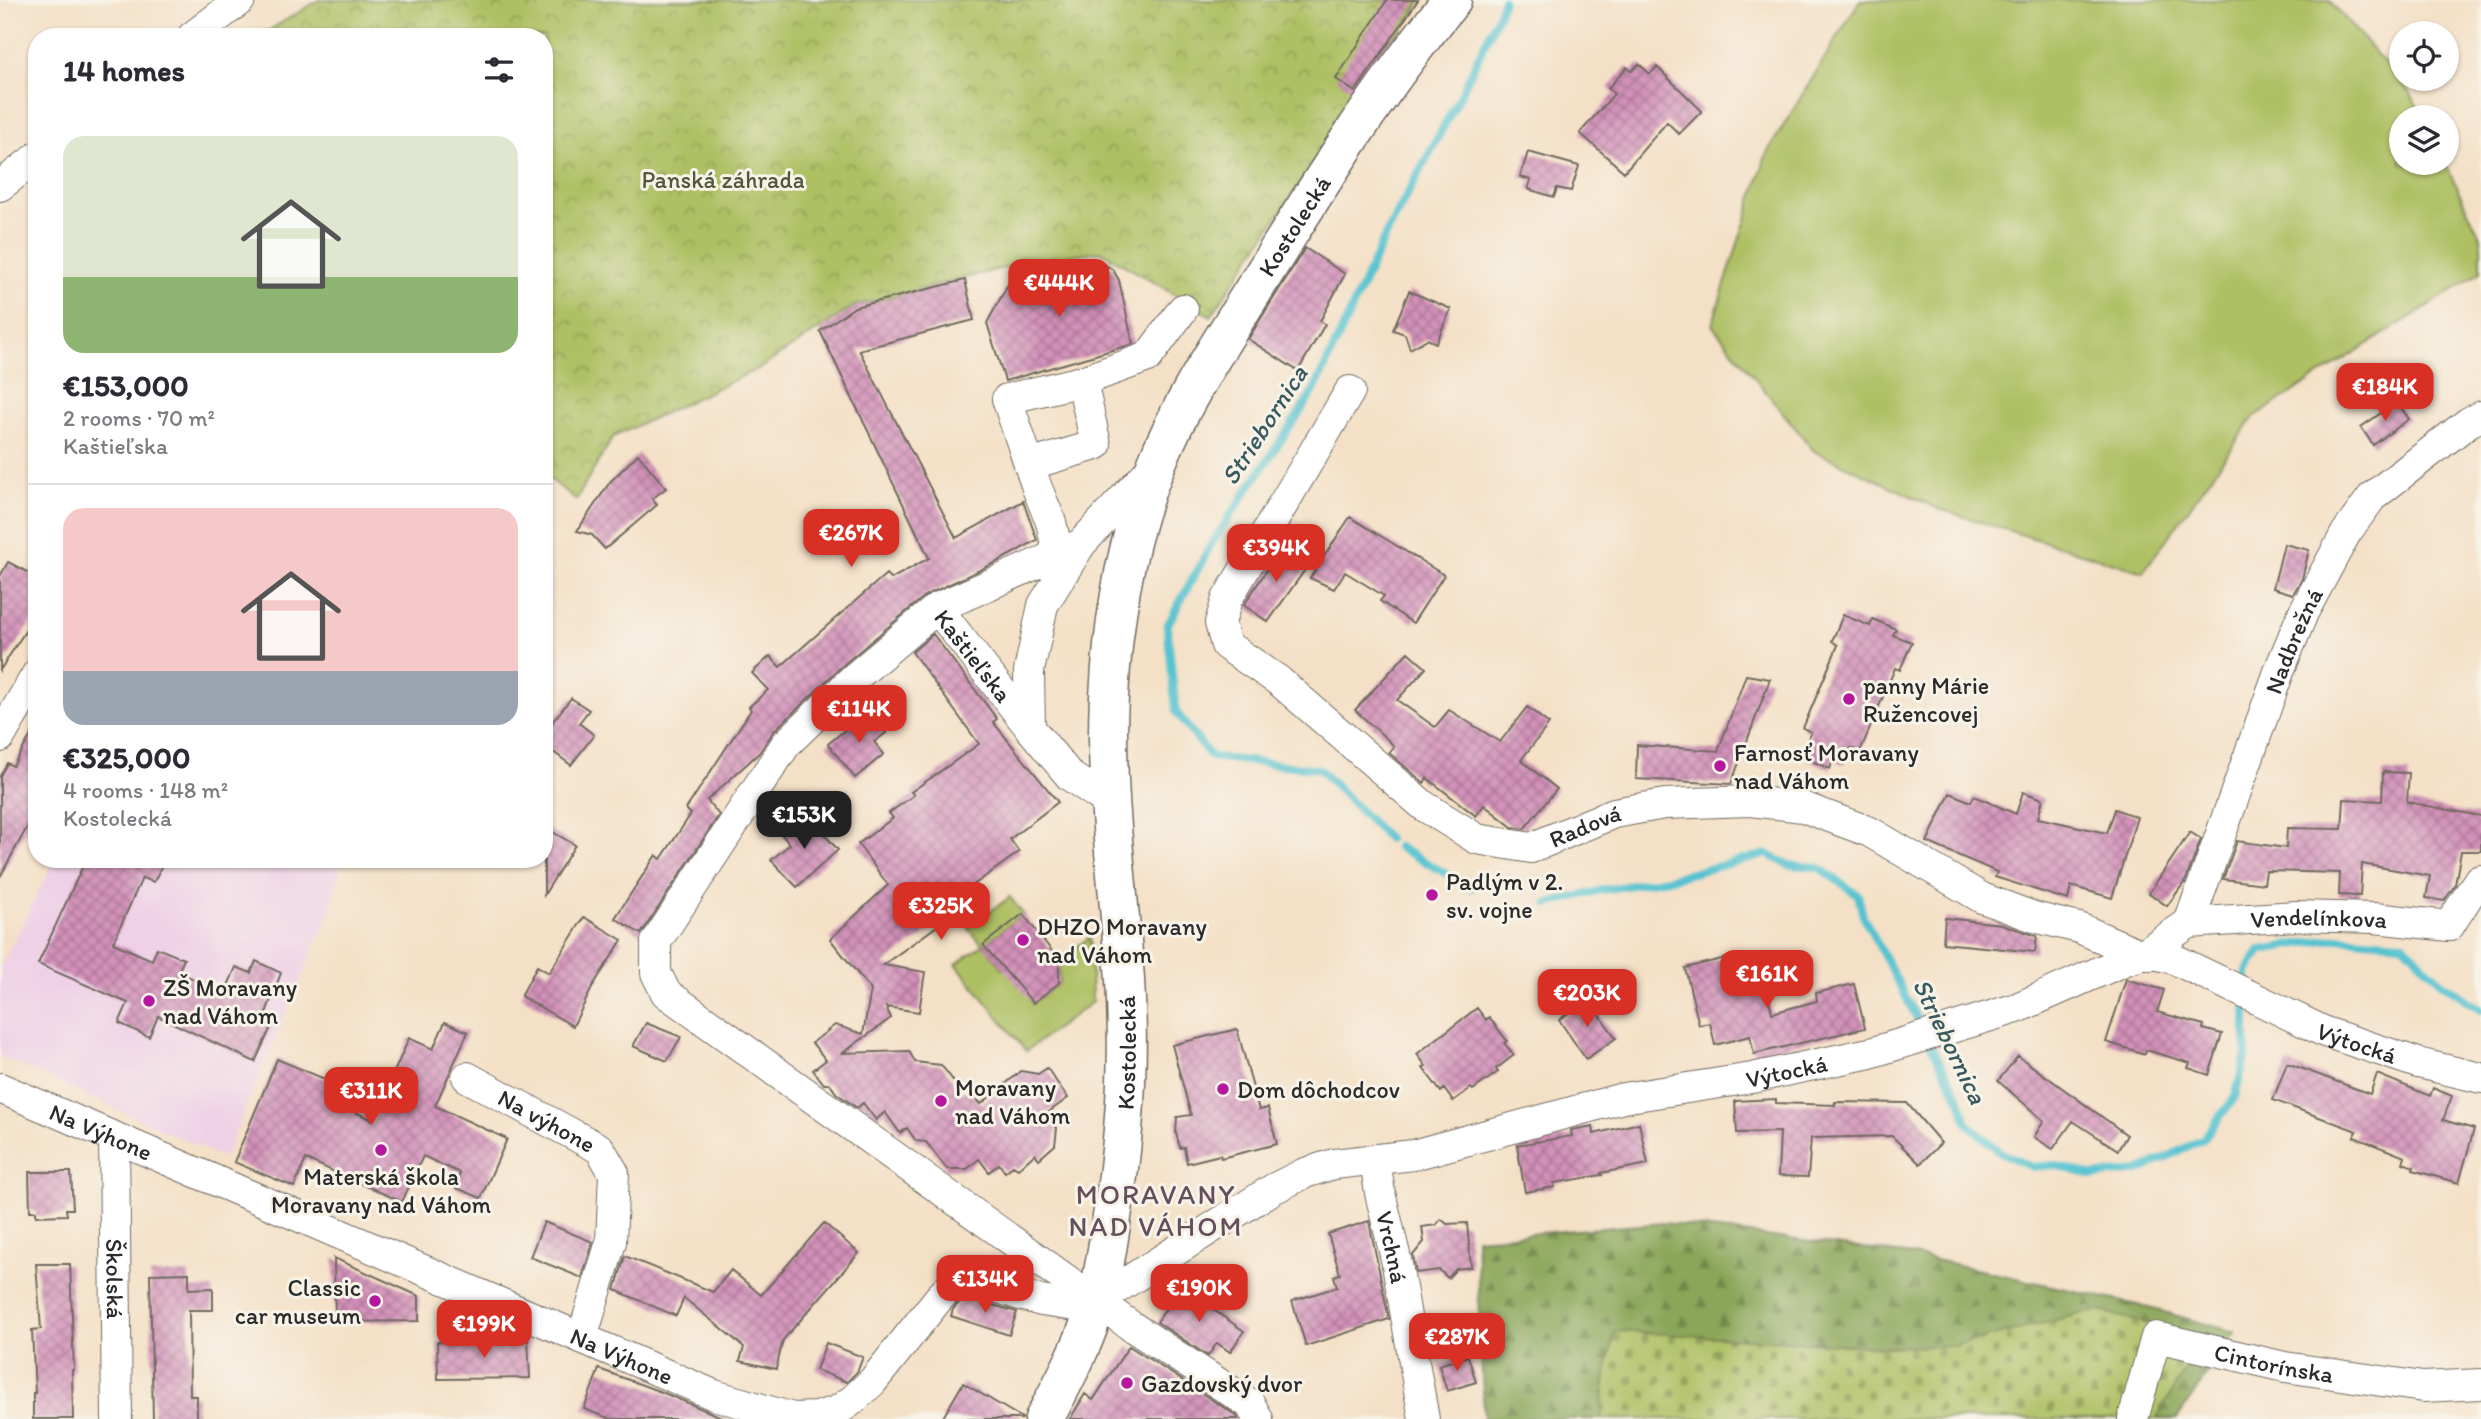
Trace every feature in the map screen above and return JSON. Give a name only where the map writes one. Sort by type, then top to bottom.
[{"type":"main road","name":"Kostolecká","points":[[1044,1419],[1082,1342],[1097,1301],[1118,1182],[1126,1110],[1128,1047],[1110,803],[1109,700],[1118,601],[1133,531],[1157,463],[1191,395],[1290,232],[1400,66],[1452,0]]},
{"type":"street","points":[[204,28],[240,0]]},
{"type":"street","points":[[0,186],[28,164]]},
{"type":"street","points":[[1070,549],[1051,522],[1007,399],[1082,381],[1148,357],[1184,309]]},
{"type":"street","points":[[1029,465],[1096,445],[1082,381]]},
{"type":"street","name":"Radová","points":[[1350,391],[1227,599],[1220,623],[1226,645],[1279,681],[1424,806],[1477,839],[1531,848],[1614,814],[1665,804],[1751,801],[1803,807],[1870,832],[1982,898],[2034,918],[2079,928],[2142,955]]},
{"type":"street","name":"Nadbrežná","points":[[2189,923],[2286,655],[2303,613],[2346,533],[2372,497],[2469,422],[2481,416]]},
{"type":"street","name":"Kostolecká","points":[[1030,728],[1029,671],[1043,605],[1070,549],[1157,463]]},
{"type":"street","name":"Kostolecká","points":[[937,608],[1070,549]]},
{"type":"street","name":"Kaštieľska","points":[[1030,728],[937,608],[853,679],[786,744],[656,942],[656,973],[666,993],[1097,1301]]},
{"type":"street","points":[[0,737],[28,689]]},
{"type":"street","points":[[1030,728],[1070,776],[1110,803]]},
{"type":"street","name":"Vendelínkova","points":[[2189,923],[2296,916],[2375,918],[2449,926],[2481,880]]},
{"type":"street","points":[[2142,955],[2189,923]]},
{"type":"street","name":"Výtocká","points":[[1097,1301],[1273,1189],[1305,1173],[1334,1164],[1413,1155],[1454,1146],[1548,1117],[1623,1098],[1752,1078],[1859,1055],[2017,1007],[2114,964],[2142,955],[2159,955],[2174,959],[2326,1032],[2418,1063],[2481,1078]]},
{"type":"street","name":"Na výhone","points":[[467,1077],[600,1149],[614,1173],[611,1242],[582,1338]]},
{"type":"street","name":"Na Výhone","points":[[0,1088],[714,1395],[777,1415],[816,1418],[837,1411],[873,1381],[956,1280],[968,1279],[1041,1301],[1076,1306],[1097,1301]]},
{"type":"street","name":"Školská","points":[[114,1137],[117,1419]]},
{"type":"street","name":"Vrchná","points":[[1375,1160],[1396,1259],[1424,1419]]},
{"type":"street","points":[[1097,1301],[1250,1404],[1258,1419]]},
{"type":"street","name":"Cintorínska","points":[[2133,1419],[2155,1337],[2285,1367],[2409,1385],[2423,1387],[2481,1384]]},
{"type":"shaded area","points":[[50,868],[340,868],[331,909],[224,1158],[0,1056],[0,968]]},
{"type":"green space","name":"Panská záhrada","points":[[319,0],[1422,0],[1211,316],[1100,251],[1032,261],[854,306],[762,367],[613,437],[576,500],[553,481],[553,28],[273,28]]},
{"type":"green space","points":[[1860,0],[2329,0],[2389,68],[2389,91],[2409,91],[2417,105],[2389,105],[2389,175],[2451,175],[2481,238],[2481,272],[2254,417],[2143,572],[1939,509],[1814,451],[1712,325],[1767,153]]},
{"type":"green space","points":[[1010,897],[1023,914],[984,945],[1003,969],[1010,964],[1033,1003],[1059,983],[1059,960],[1090,937],[1092,1002],[1026,1051],[956,964],[983,945],[968,928]]},
{"type":"green space","points":[[1664,1223],[1913,1255],[2146,1307],[2235,1332],[2177,1419],[1484,1419],[1476,1238]]},
{"type":"green space","points":[[2095,1310],[2204,1338],[2156,1419],[1601,1419],[1606,1374],[1615,1331],[1883,1347],[1954,1346]]},
{"type":"building","points":[[1387,0],[1418,0],[1355,92],[1336,79]]},
{"type":"building","points":[[1639,64],[1650,74],[1657,67],[1702,111],[1679,134],[1667,122],[1624,172],[1580,133],[1614,94],[1608,88],[1627,67],[1632,71]]},
{"type":"building","points":[[1528,152],[1579,166],[1571,191],[1557,188],[1554,197],[1528,189],[1531,180],[1520,177]]},
{"type":"building","points":[[1305,248],[1345,274],[1320,321],[1325,324],[1298,371],[1248,339]]},
{"type":"building","points":[[1059,259],[1063,274],[1104,264],[1113,270],[1119,280],[1133,344],[1005,381],[987,323],[1007,286],[1040,278],[1037,265]]},
{"type":"building","points":[[965,280],[974,320],[859,350],[956,538],[1023,501],[1037,540],[926,595],[842,666],[774,731],[759,753],[707,800],[719,815],[641,934],[615,918],[656,855],[661,859],[691,814],[686,809],[751,710],[749,707],[768,690],[752,673],[770,656],[780,667],[886,574],[891,579],[929,558],[820,331],[855,307]]},
{"type":"building","points":[[1409,291],[1451,309],[1436,343],[1427,339],[1410,349],[1405,334],[1393,330]]},
{"type":"building","points":[[2397,402],[2409,419],[2373,445],[2361,427]]},
{"type":"building","points":[[638,454],[666,488],[652,499],[657,505],[605,549],[592,535],[577,531],[610,482]]},
{"type":"building","points":[[1350,517],[1444,575],[1413,623],[1380,601],[1384,596],[1345,572],[1334,589],[1310,578]]},
{"type":"building","points":[[2284,544],[2309,550],[2302,579],[2293,594],[2273,588]]},
{"type":"building","points":[[1282,546],[1309,564],[1268,622],[1244,605]]},
{"type":"building","points":[[8,562],[28,572],[28,627],[0,670],[0,576]]},
{"type":"building","name":"panny Márie Ružencovej","points":[[1843,615],[1870,626],[1873,619],[1896,629],[1893,635],[1912,642],[1900,670],[1895,668],[1860,752],[1851,748],[1844,764],[1833,760],[1830,769],[1807,759],[1812,749],[1805,746],[1811,732],[1803,728],[1838,645],[1832,641]]},
{"type":"building","points":[[933,634],[997,719],[993,722],[1058,802],[1010,839],[1019,852],[954,899],[956,901],[952,904],[958,911],[883,965],[925,972],[919,1012],[886,1007],[891,1018],[843,1053],[909,1051],[915,1062],[941,1065],[963,1093],[968,1089],[981,1104],[1021,1071],[1038,1074],[1047,1068],[1068,1098],[1046,1114],[1057,1128],[1055,1145],[1039,1159],[1035,1154],[1018,1169],[1013,1166],[1005,1172],[999,1164],[989,1172],[979,1159],[967,1169],[947,1169],[926,1142],[916,1141],[907,1128],[900,1133],[885,1112],[876,1120],[863,1103],[857,1108],[836,1093],[830,1084],[824,1084],[813,1070],[826,1060],[812,1043],[835,1025],[863,1034],[871,990],[830,939],[888,885],[858,844],[893,818],[889,813],[914,795],[911,792],[979,744],[912,652]]},
{"type":"building","points":[[1408,652],[1426,668],[1397,700],[1435,727],[1449,710],[1500,742],[1527,707],[1549,724],[1521,760],[1557,789],[1524,829],[1512,827],[1484,805],[1476,816],[1427,778],[1424,783],[1389,753],[1394,747],[1391,743],[1355,710]]},
{"type":"building","points":[[1746,675],[1770,679],[1731,784],[1636,779],[1637,745],[1718,751]]},
{"type":"building","points":[[571,698],[589,710],[579,723],[594,735],[571,765],[553,752],[553,721]]},
{"type":"building","points":[[868,711],[886,733],[874,742],[884,754],[855,778],[828,744]]},
{"type":"building","points":[[28,740],[28,826],[0,877],[0,776],[7,763],[13,766]]},
{"type":"building","points":[[2383,772],[2409,773],[2407,802],[2481,816],[2481,851],[2461,851],[2455,885],[2444,901],[2426,898],[2430,876],[2362,864],[2360,896],[2339,895],[2340,873],[2266,871],[2264,884],[2223,879],[2237,841],[2286,848],[2287,828],[2342,829],[2344,799],[2382,801]]},
{"type":"building","points":[[2023,792],[2043,799],[2038,818],[2107,833],[2115,809],[2137,817],[2112,898],[2071,886],[2068,900],[1995,877],[1997,872],[1927,842],[1950,793],[1971,802],[1974,796],[2016,814]]},
{"type":"building","points":[[806,813],[838,850],[797,887],[771,860],[790,844],[782,835]]},
{"type":"building","points":[[553,832],[575,845],[544,895],[544,868],[553,868]]},
{"type":"building","points":[[2190,832],[2201,839],[2186,880],[2167,906],[2149,893]]},
{"type":"building","points":[[82,868],[161,868],[154,882],[142,878],[113,943],[152,960],[157,948],[184,959],[178,972],[225,993],[236,967],[251,973],[256,961],[281,973],[263,1021],[272,1025],[255,1062],[158,1016],[149,1037],[119,1023],[128,1003],[38,964]]},
{"type":"building","points":[[1023,914],[1059,960],[1059,983],[1033,1003],[983,945]]},
{"type":"building","points":[[584,917],[622,940],[594,984],[573,1026],[521,996],[537,966],[549,973]]},
{"type":"building","points":[[1945,918],[2001,924],[2037,936],[2035,952],[1943,943]]},
{"type":"building","points":[[1726,958],[1732,982],[1764,976],[1772,1013],[1817,1001],[1816,993],[1854,984],[1865,1028],[1754,1054],[1750,1036],[1715,1045],[1710,1023],[1699,1025],[1685,968]]},
{"type":"building","points":[[2126,979],[2164,990],[2157,1012],[2204,1025],[2203,1029],[2222,1034],[2209,1075],[2188,1068],[2190,1063],[2146,1050],[2145,1054],[2106,1042]]},
{"type":"building","points":[[1588,999],[1616,1038],[1586,1059],[1559,1020]]},
{"type":"building","points":[[1477,1008],[1486,1020],[1489,1017],[1514,1055],[1496,1069],[1498,1072],[1453,1101],[1444,1089],[1441,1092],[1423,1068],[1426,1066],[1417,1054]]},
{"type":"building","points":[[445,1022],[468,1032],[435,1106],[507,1139],[481,1198],[454,1187],[460,1173],[423,1156],[402,1202],[306,1159],[294,1187],[234,1162],[277,1059],[337,1084],[330,1101],[373,1120],[409,1038],[433,1049]]},
{"type":"building","points":[[646,1023],[681,1037],[667,1061],[633,1046]]},
{"type":"building","name":"Dom dôchodcov","points":[[1237,1029],[1259,1110],[1268,1108],[1277,1144],[1221,1158],[1220,1155],[1187,1163],[1184,1147],[1180,1148],[1176,1133],[1177,1117],[1191,1115],[1172,1045]]},
{"type":"building","points":[[2018,1056],[2127,1135],[2118,1150],[2073,1121],[2053,1149],[2034,1137],[2044,1121],[1998,1081]]},
{"type":"building","points":[[2287,1063],[2370,1094],[2377,1074],[2430,1096],[2433,1088],[2452,1096],[2443,1120],[2474,1129],[2459,1183],[2413,1170],[2414,1167],[2403,1163],[2405,1157],[2354,1137],[2357,1131],[2273,1100]]},
{"type":"building","points":[[1776,1099],[1776,1103],[1835,1105],[1835,1102],[1907,1103],[1941,1143],[1920,1164],[1892,1136],[1811,1138],[1808,1177],[1778,1176],[1780,1132],[1737,1133],[1735,1101]]},
{"type":"building","points":[[1639,1123],[1648,1164],[1554,1183],[1555,1187],[1525,1192],[1517,1145],[1572,1136],[1571,1130],[1593,1126],[1594,1134]]},
{"type":"building","points":[[29,1172],[71,1172],[73,1209],[66,1209],[67,1215],[36,1216],[36,1211],[30,1211]]},
{"type":"building","points":[[1441,1219],[1447,1224],[1467,1223],[1471,1267],[1456,1269],[1448,1278],[1439,1270],[1416,1273],[1413,1255],[1424,1242],[1422,1227],[1436,1225]]},
{"type":"building","points":[[1369,1221],[1389,1319],[1306,1346],[1292,1301],[1337,1287],[1334,1276],[1340,1274],[1328,1234]]},
{"type":"building","points":[[544,1222],[593,1242],[582,1278],[530,1257]]},
{"type":"building","points":[[824,1223],[859,1253],[783,1340],[776,1369],[740,1361],[744,1347],[684,1298],[676,1316],[615,1290],[625,1256],[713,1292],[731,1270],[761,1295]]},
{"type":"building","points":[[334,1258],[419,1296],[419,1321],[335,1322]]},
{"type":"building","points":[[36,1264],[70,1264],[73,1419],[33,1419],[35,1393],[32,1330],[41,1329]]},
{"type":"building","points":[[189,1273],[189,1289],[213,1288],[213,1310],[189,1310],[190,1396],[197,1396],[197,1419],[153,1419],[150,1274]]},
{"type":"building","points":[[1180,1287],[1244,1331],[1230,1352],[1217,1343],[1208,1356],[1157,1322]]},
{"type":"building","points":[[964,1297],[1017,1312],[1009,1335],[951,1316],[953,1309]]},
{"type":"building","points":[[528,1339],[530,1378],[438,1379],[437,1342]]},
{"type":"building","points":[[826,1343],[863,1357],[857,1372],[847,1382],[816,1370]]},
{"type":"building","points":[[1129,1346],[1238,1419],[1070,1419],[1085,1394],[1093,1400]]},
{"type":"building","points":[[1468,1356],[1476,1382],[1447,1391],[1439,1365]]},
{"type":"building","points":[[599,1369],[726,1419],[611,1419],[584,1409]]},
{"type":"building","points":[[963,1383],[1022,1418],[1022,1419],[942,1419]]},
{"type":"waterway","name":"Striebornica","points":[[1388,839],[1319,769],[1211,757],[1176,712],[1167,626],[1212,543],[1314,391],[1386,234],[1461,94],[1503,0]]},
{"type":"waterway","name":"Striebornica","points":[[1398,847],[1472,888]]},
{"type":"waterway","name":"Striebornica","points":[[1548,904],[1602,890],[1668,879],[1767,854],[1789,865],[1818,867],[1858,895],[1863,916],[1923,1030]]},
{"type":"waterway","name":"Striebornica","points":[[2247,986],[2247,971],[2261,950],[2338,938],[2403,943],[2441,982],[2481,1010]]},
{"type":"waterway","name":"Striebornica","points":[[1929,1042],[1960,1100],[1967,1123],[2000,1152],[2032,1167],[2055,1165],[2093,1176],[2139,1171],[2203,1139],[2235,1097],[2246,1055],[2246,1003]]},
{"type":"place","name":"panny Márie Ružencovej","points":[[1849,699]]},
{"type":"place","name":"Farnosť Moravany nad Váhom","points":[[1720,766]]},
{"type":"place","name":"Padlým v 2. sv. vojne","points":[[1432,895]]},
{"type":"place","name":"DHZO Moravany nad Váhom","points":[[1023,940]]},
{"type":"place","name":"ZŠ Moravany nad Váhom","points":[[149,1001]]},
{"type":"place","name":"Dom dôchodcov","points":[[1223,1089]]},
{"type":"place","name":"Moravany nad Váhom","points":[[941,1101]]},
{"type":"place","name":"Materská škola Moravany nad Váhom","points":[[381,1150]]},
{"type":"place","name":"Classic car museum","points":[[375,1301]]},
{"type":"place","name":"Gazdovský dvor","points":[[1127,1383]]},
{"type":"district","name":"MORAVANY NAD VÁHOM","points":[[1156,1210]]}]
